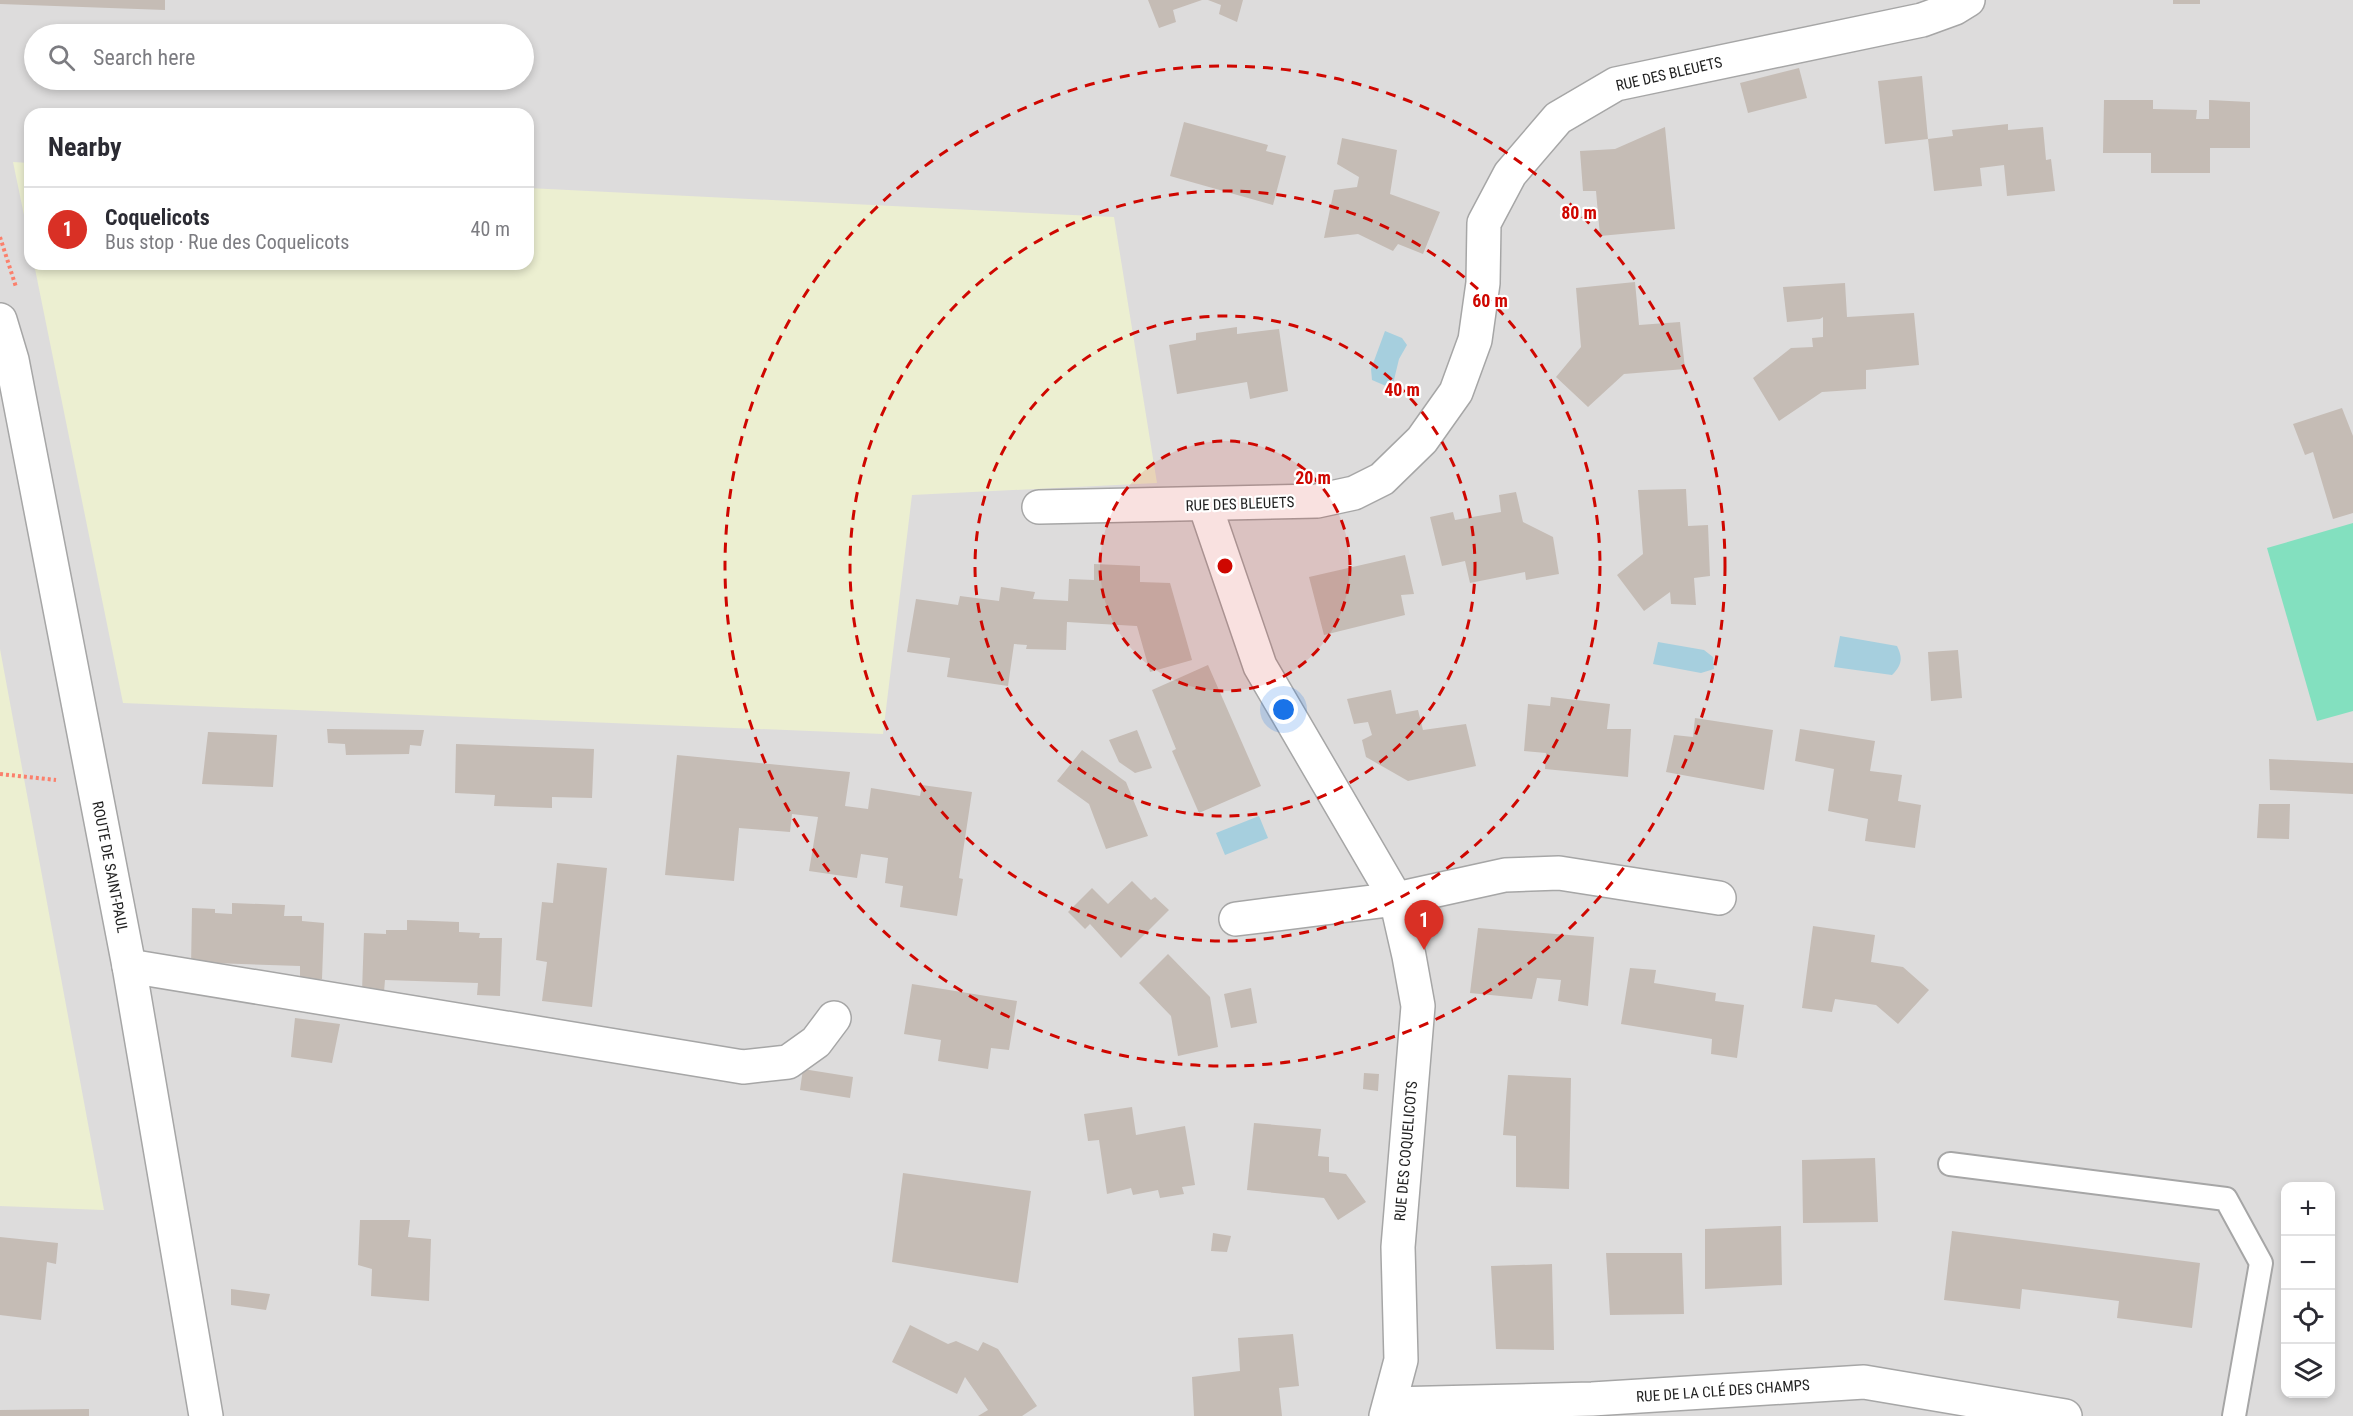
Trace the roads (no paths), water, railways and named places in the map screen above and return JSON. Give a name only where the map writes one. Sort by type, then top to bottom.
[{"type":"street","name":"RUE DES BLEUETS","points":[[1039,507],[1317,501],[1354,493],[1382,479],[1422,440],[1456,392],[1475,340],[1483,283],[1484,223],[1510,174],[1558,118],[1616,84],[1922,20],[1955,9],[1968,0]]},
{"type":"street","name":"ROUTE DE SAINT-PAUL","points":[[0,320],[12,360],[95,784],[129,966],[206,1416]]},
{"type":"street","name":"RUE DES COQUELICOTS","points":[[1204,505],[1260,666],[1396,898],[1418,1006],[1398,1247],[1401,1360],[1388,1410]]},
{"type":"street","points":[[1236,920],[1396,898],[1505,875],[1559,873],[1719,898]]},
{"type":"street","points":[[129,966],[743,1067],[788,1062],[816,1042],[834,1018]]},
{"type":"street","name":"RUE DE LA CLÉ DES CHAMPS","points":[[1388,1410],[1864,1382],[2065,1416]]},
{"type":"lane","points":[[1950,1164],[2226,1199],[2261,1263],[2234,1416]]},
{"type":"water","points":[[1385,331],[1402,338],[1407,345],[1399,359],[1393,384],[1386,386],[1372,380],[1371,369]]},
{"type":"water","points":[[1840,636],[1897,646],[1901,658],[1898,668],[1892,675],[1834,667]]},
{"type":"water","points":[[1658,642],[1704,650],[1713,657],[1714,669],[1701,673],[1653,664]]},
{"type":"water","points":[[1259,816],[1268,838],[1225,855],[1216,833]]},
{"type":"place","name":"Coquelicots","points":[[1424,950]]}]
